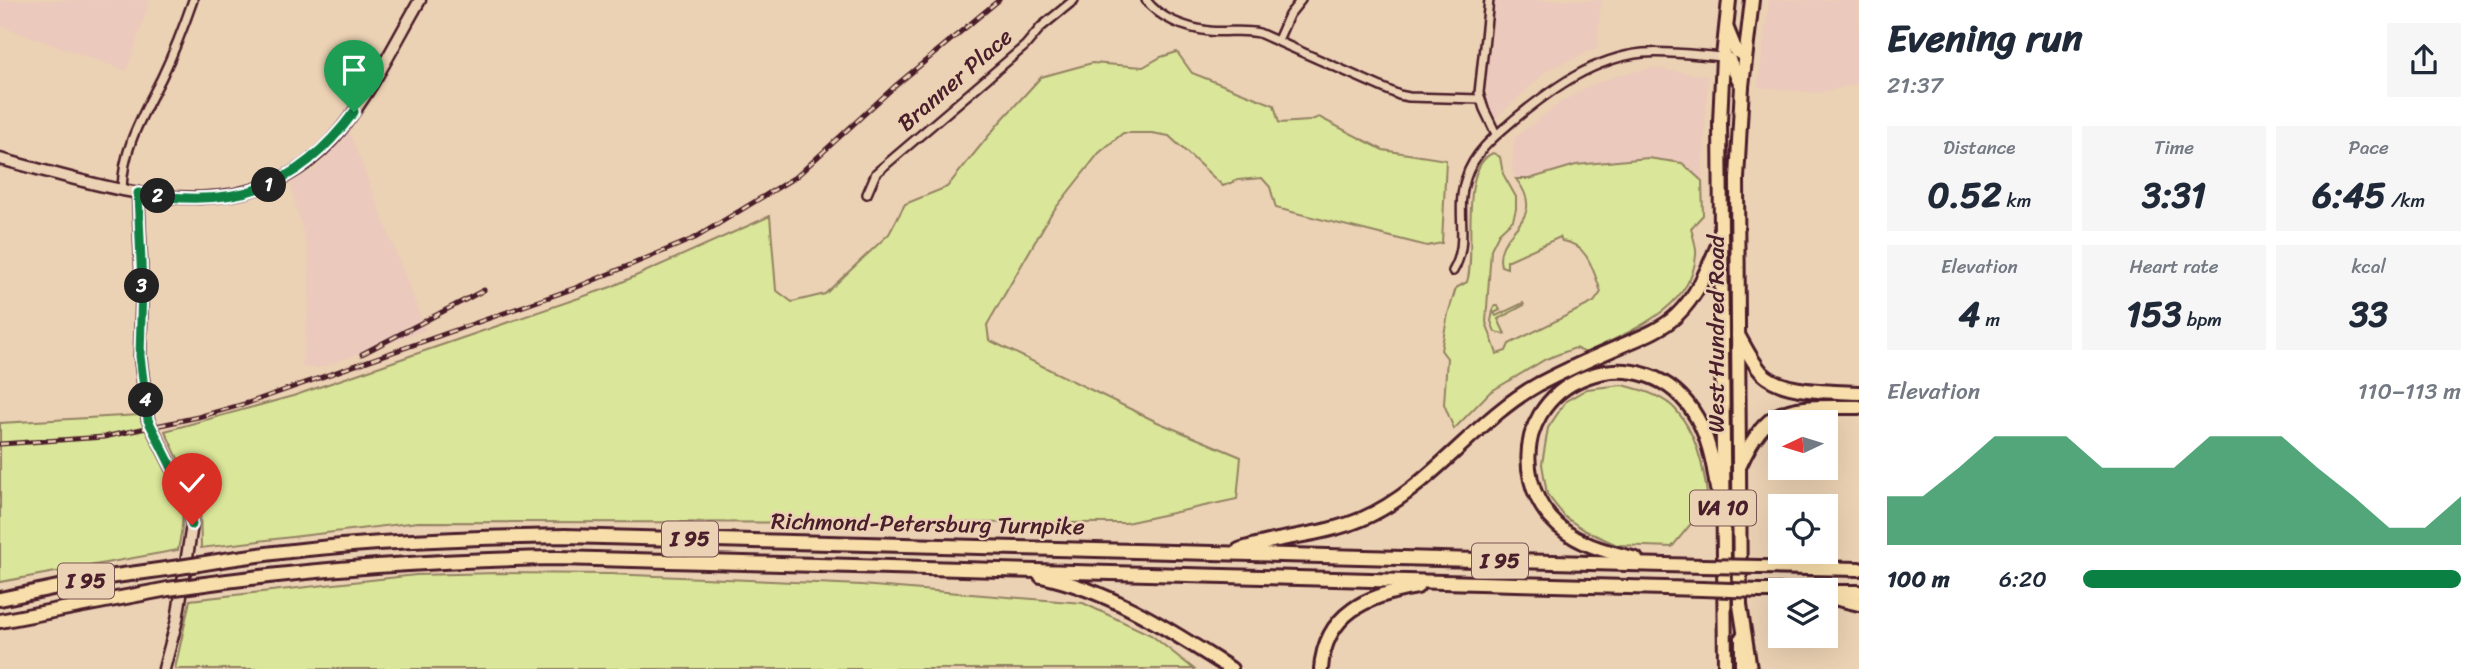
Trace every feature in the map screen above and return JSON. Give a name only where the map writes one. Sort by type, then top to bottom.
[{"type":"highway","name":"West Hundred Road","points":[[1725,669],[1720,122],[1729,0]]},
{"type":"highway","name":"West Hundred Road","points":[[1740,605],[1737,178],[1742,86],[1752,0]]},
{"type":"highway","points":[[1726,26],[1736,51],[1745,55]]},
{"type":"highway","points":[[1723,57],[1731,63],[1742,86]]},
{"type":"highway","points":[[1231,553],[1254,545],[1331,530],[1361,519],[1394,501],[1521,395],[1674,318],[1700,286],[1723,235]]},
{"type":"highway","points":[[1737,332],[1759,369],[1776,383],[1789,388],[1859,393]]},
{"type":"highway","points":[[1656,565],[1600,549],[1568,534],[1549,517],[1532,487],[1530,450],[1537,422],[1558,394],[1567,386],[1591,374],[1627,371],[1651,377],[1671,388],[1689,405],[1703,430],[1708,446],[1724,549]]},
{"type":"highway","points":[[1739,469],[1756,434],[1778,415],[1798,409],[1859,408]]},
{"type":"highway","name":"Richmond-Petersburg Turnpike","points":[[0,599],[89,580],[295,551],[497,537],[565,536],[1859,569]]},
{"type":"highway","name":"Richmond-Petersburg Turnpike","points":[[0,621],[168,589],[292,573],[501,559],[640,559],[1768,591]]},
{"type":"highway","points":[[1014,570],[1082,586],[1114,599],[1231,669]]},
{"type":"highway","points":[[1321,669],[1328,638],[1334,627],[1350,611],[1390,592],[1447,582]]},
{"type":"highway","points":[[1838,593],[1859,592]]},
{"type":"highway","points":[[1838,598],[1859,604]]},
{"type":"highway","points":[[1740,605],[1750,669]]},
{"type":"main road","name":"West Hundred Road","points":[[1740,605],[1741,669]]},
{"type":"street","points":[[122,190],[123,164],[132,136],[171,58],[193,0]]},
{"type":"street","points":[[0,159],[122,190],[175,198],[221,198],[258,189],[300,168],[327,145],[354,112],[420,0]]},
{"type":"street","name":"Branner Place","points":[[867,194],[876,173],[1025,46],[1041,27],[1074,0]]},
{"type":"street","points":[[1146,0],[1154,11],[1174,22],[1209,31],[1249,31],[1278,40],[1399,95],[1480,99]]},
{"type":"street","points":[[1278,40],[1289,15],[1301,0]]},
{"type":"street","points":[[1489,0],[1480,99],[1496,134]]},
{"type":"street","points":[[1453,271],[1463,248],[1460,207],[1466,176],[1481,150],[1496,134],[1555,89],[1606,62],[1656,53],[1723,57]]},
{"type":"street","points":[[138,193],[142,285],[140,356],[148,420],[187,498],[192,525],[177,620],[164,669]]},
{"type":"shaded area","points":[[0,0],[150,0],[127,71],[0,26]]},
{"type":"shaded area","points":[[1495,0],[1601,0],[1597,48],[1548,70],[1496,118],[1489,107],[1486,86]]},
{"type":"shaded area","points":[[1769,0],[1859,0],[1859,84],[1818,93],[1758,87]]},
{"type":"shaded area","points":[[1652,68],[1708,76],[1702,181],[1682,163],[1516,179],[1512,168],[1514,138],[1561,102],[1589,86],[1619,75]]},
{"type":"shaded area","points":[[349,131],[426,330],[319,368],[302,367],[309,301],[309,255],[290,183],[315,169]]},
{"type":"green space","points":[[1177,52],[1192,73],[1274,105],[1279,123],[1309,121],[1319,117],[1383,150],[1446,160],[1442,243],[1427,246],[1276,208],[1270,187],[1262,178],[1238,180],[1223,186],[1169,136],[1152,133],[1123,133],[1099,153],[1051,214],[987,325],[989,340],[1155,421],[1241,457],[1237,499],[1126,523],[418,522],[201,548],[200,505],[165,431],[293,396],[611,287],[770,216],[776,290],[792,302],[825,294],[889,234],[905,204],[947,187],[1041,77],[1092,63],[1143,67]]},
{"type":"green space","points":[[1493,153],[1500,157],[1503,174],[1516,197],[1513,220],[1499,233],[1491,249],[1486,322],[1497,354],[1506,351],[1509,344],[1594,302],[1601,292],[1584,253],[1571,243],[1562,241],[1560,237],[1507,261],[1507,268],[1501,266],[1500,254],[1504,243],[1524,216],[1527,206],[1525,194],[1516,179],[1529,179],[1576,165],[1648,158],[1682,163],[1702,181],[1703,215],[1691,228],[1696,252],[1692,274],[1683,291],[1670,305],[1638,327],[1586,353],[1575,348],[1546,359],[1490,392],[1454,429],[1444,404],[1447,358],[1441,350],[1456,288],[1467,282],[1470,268],[1472,192],[1476,175],[1482,162]]},
{"type":"green space","points":[[1523,303],[1524,305],[1498,319],[1505,334],[1495,332],[1491,321],[1494,306],[1498,306],[1500,310],[1494,313],[1496,316]]},
{"type":"green space","points":[[1622,385],[1651,394],[1671,405],[1684,420],[1699,454],[1708,503],[1672,547],[1617,545],[1586,531],[1565,517],[1547,494],[1542,464],[1548,428],[1566,401],[1587,389]]},
{"type":"green space","points":[[140,415],[180,498],[182,531],[178,550],[0,582],[0,423]]},
{"type":"green space","points":[[610,574],[861,585],[1083,603],[1151,635],[1194,669],[175,669],[190,600],[416,575]]},
{"type":"railway","points":[[0,444],[104,437],[198,417],[248,403],[575,288],[695,238],[797,176],[894,87],[999,0]]},
{"type":"railway","points":[[362,354],[484,290]]},
{"type":"route","points":[[192,525],[187,498],[148,420],[140,356],[142,285],[138,193],[198,199],[221,198],[258,189],[288,176],[315,158],[354,112]]}]
